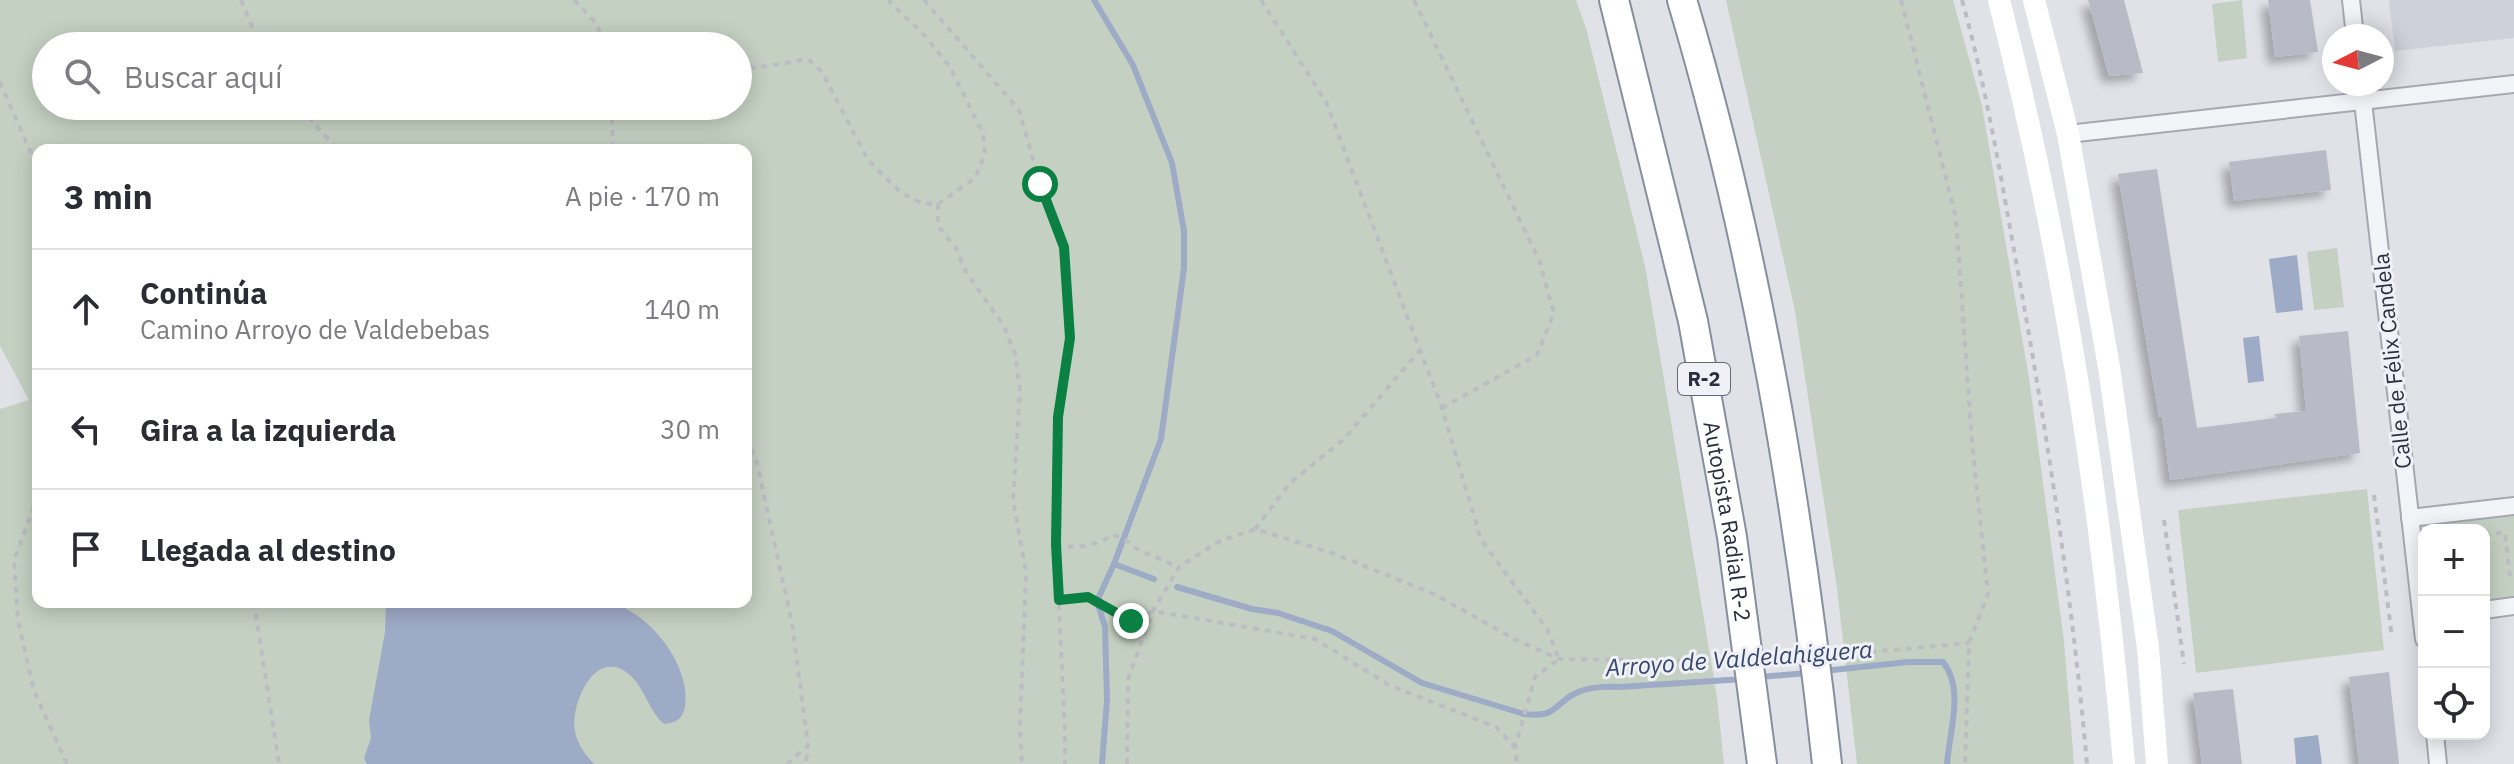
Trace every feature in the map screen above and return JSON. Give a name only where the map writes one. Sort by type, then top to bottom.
[{"type":"highway","name":"Autopista Radial R-2","points":[[1614,0],[1693,321],[1732,537],[1762,764]]},
{"type":"highway","points":[[1682,0],[1708,87],[1742,232],[1779,423],[1814,644],[1827,764]]},
{"type":"street","points":[[1999,0],[2034,140],[2076,372],[2114,652],[2124,764]]},
{"type":"street","points":[[2034,0],[2068,134],[2109,367],[2148,648],[2157,764]]},
{"type":"street","points":[[2351,0],[2354,24]]},
{"type":"street","points":[[2394,90],[2514,84]]},
{"type":"street","points":[[2068,134],[2334,96]]},
{"type":"street","name":"Calle de Félix Candela","points":[[2362,96],[2420,596]]},
{"type":"street","points":[[2410,518],[2514,506]]},
{"type":"street","points":[[2490,609],[2514,606]]},
{"type":"street","points":[[2436,740],[2438,764]]},
{"type":"path","points":[[241,0],[254,32]]},
{"type":"path","points":[[574,0],[597,24],[600,32]]},
{"type":"path","points":[[752,67],[808,59],[822,72],[868,160],[900,192],[921,203],[938,204],[975,178],[985,154],[983,134],[950,67],[925,36],[888,0]]},
{"type":"path","points":[[924,0],[1019,110],[1040,184],[1064,247],[1070,338],[1058,417],[1056,544],[1065,764]]},
{"type":"path","points":[[1261,0],[1326,102],[1442,408],[1481,540],[1547,629],[1559,659]]},
{"type":"path","points":[[1414,0],[1539,260],[1554,313],[1537,355],[1442,408]]},
{"type":"path","points":[[1901,0],[1956,218],[1972,442],[1988,594],[1969,643],[1965,764]]},
{"type":"path","points":[[1962,0],[1986,94],[2036,378],[2077,656],[2087,764]]},
{"type":"path","points":[[0,82],[32,155]]},
{"type":"path","points":[[311,120],[333,144]]},
{"type":"path","points":[[612,120],[613,144]]},
{"type":"path","points":[[938,204],[938,226],[956,248],[966,272],[1004,326],[1015,354],[1020,391],[1013,500],[1026,572],[1020,728],[1022,764]]},
{"type":"path","points":[[1127,764],[1128,679],[1153,611],[1179,567],[1218,542],[1255,529],[1290,483],[1344,439],[1420,350]]},
{"type":"path","points":[[752,451],[792,623],[808,745],[806,764]]},
{"type":"path","points":[[2374,495],[2392,638]]},
{"type":"path","points":[[32,512],[14,561],[18,621],[34,691],[67,764]]},
{"type":"path","points":[[2164,520],[2184,664]]},
{"type":"path","points":[[1255,529],[1332,553],[1434,594],[1514,639],[1559,659],[1710,661]]},
{"type":"path","points":[[2490,534],[2505,532],[2510,578],[2514,577]]},
{"type":"path","points":[[1056,544],[1081,548],[1095,545],[1113,535],[1179,567]]},
{"type":"path","points":[[1059,600],[1088,597],[1131,621],[1153,611],[1315,639],[1389,685],[1496,727],[1515,747]]},
{"type":"path","points":[[255,608],[279,764]]},
{"type":"path","points":[[1858,653],[1969,643]]},
{"type":"path","points":[[1517,764],[1515,747],[1535,677],[1559,659]]},
{"type":"path","points":[[787,764],[808,745]]},
{"type":"shaded area","points":[[2389,0],[2514,0],[2514,38],[2395,51]]},
{"type":"green space","points":[[0,0],[1576,0],[1586,28],[1645,266],[1717,697],[1724,764],[0,764],[0,409],[29,400],[0,346]]},
{"type":"green space","points":[[1726,0],[1953,0],[1982,106],[2029,378],[2064,641],[2074,764],[1857,764],[1837,588],[1795,311]]},
{"type":"green space","points":[[2242,0],[2247,58],[2218,62],[2212,4]]},
{"type":"green space","points":[[2337,248],[2344,307],[2314,310],[2307,252]]},
{"type":"green space","points":[[2367,489],[2384,650],[2196,673],[2178,510]]},
{"type":"green space","points":[[2514,511],[2514,599],[2490,602],[2490,524],[2434,524],[2435,520]]},
{"type":"water","points":[[2297,255],[2303,310],[2276,313],[2269,259]]},
{"type":"water","points":[[2259,336],[2264,381],[2248,383],[2243,338]]},
{"type":"water","points":[[386,608],[625,608],[660,636],[674,658],[686,694],[683,714],[678,720],[664,724],[630,675],[612,667],[601,669],[592,676],[576,710],[576,737],[594,764],[367,764],[364,758],[371,738],[369,720],[385,632]]},
{"type":"water","points":[[2318,735],[2322,764],[2296,764],[2294,738]]},
{"type":"building","points":[[2088,0],[2124,0],[2143,73],[2109,76]]},
{"type":"building","points":[[2268,0],[2310,0],[2318,52],[2275,57]]},
{"type":"building","points":[[2326,150],[2331,190],[2234,201],[2229,162]]},
{"type":"building","points":[[2157,169],[2197,428],[2306,411],[2299,336],[2348,331],[2360,453],[2170,480],[2162,416],[2159,417],[2118,174]]},
{"type":"building","points":[[2389,672],[2399,764],[2359,764],[2349,677]]},
{"type":"building","points":[[2233,689],[2242,764],[2202,764],[2193,693]]},
{"type":"waterway","points":[[1094,0],[1133,65],[1172,163],[1184,231],[1184,268],[1161,439],[1097,601],[1105,627],[1107,700],[1102,764]]},
{"type":"waterway","name":"Arroyo de Valdelahiguera","points":[[1114,564],[1154,579]]},
{"type":"waterway","name":"Arroyo de Valdelahiguera","points":[[1177,587],[1252,609],[1278,613],[1332,631],[1422,683],[1524,714],[1546,714],[1574,694],[1593,688],[1744,679]]},
{"type":"waterway","name":"Arroyo de Valdelahiguera","points":[[1823,671],[1908,662],[1943,662],[1950,673],[1954,698],[1947,764]]},
{"type":"waterway","name":"Arroyo de Valdelahiguera","points":[[1759,677],[1808,673]]},
{"type":"route","points":[[1040,184],[1064,247],[1070,338],[1058,417],[1056,544],[1059,600],[1088,597],[1131,621]]}]
